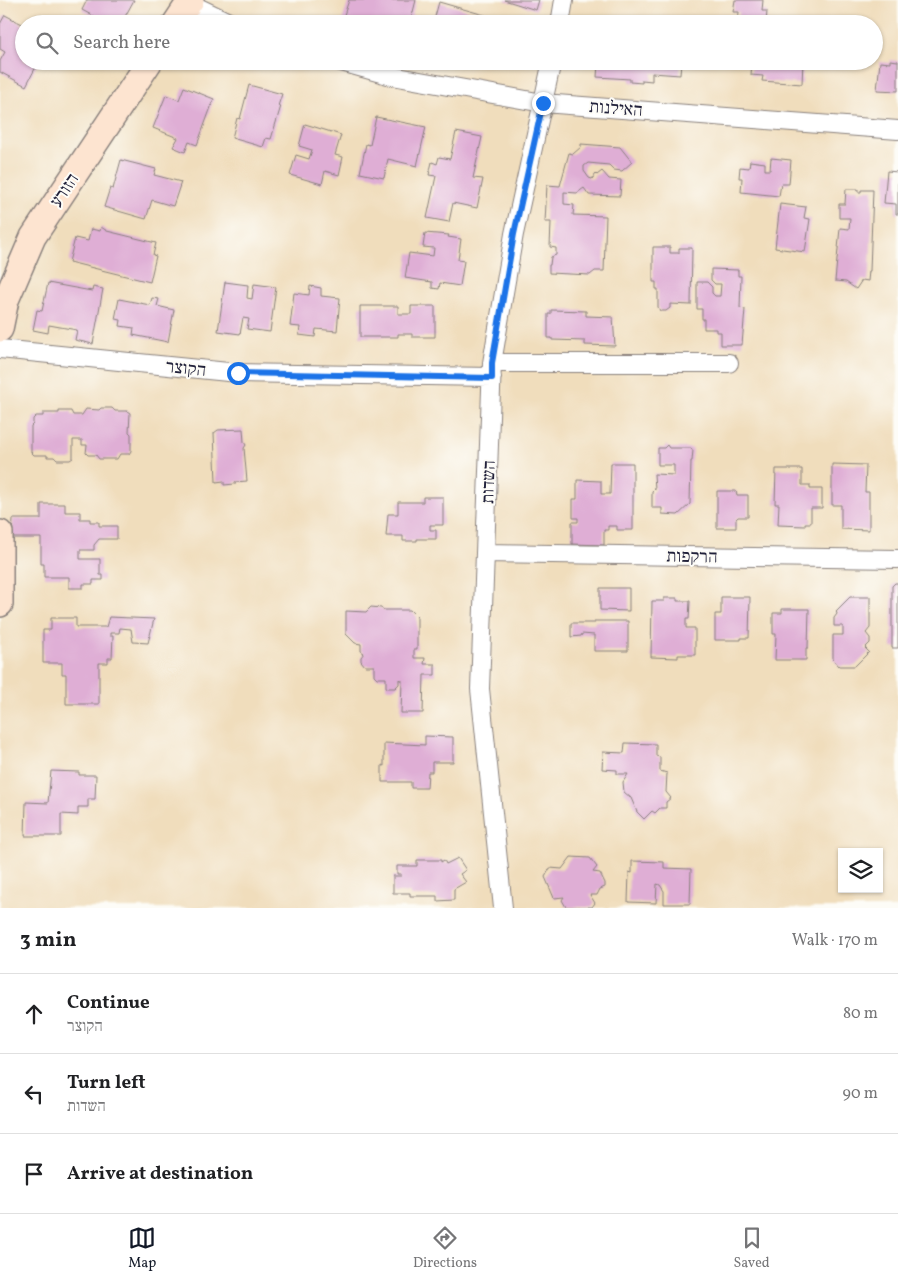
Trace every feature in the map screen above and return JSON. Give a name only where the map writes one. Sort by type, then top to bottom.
[{"type":"street","points":[[562,15],[564,0]]},
{"type":"street","points":[[181,15],[190,2],[215,15]]},
{"type":"street","name":"הזורע","points":[[0,329],[6,300],[33,237],[144,70]]},
{"type":"street","name":"האילנות","points":[[370,70],[392,76],[543,103],[898,130]]},
{"type":"street","name":"השדות","points":[[503,908],[480,689],[492,370],[514,234],[550,70]]},
{"type":"street","name":"הקוצר","points":[[0,349],[238,373],[492,370],[729,363]]},
{"type":"street","points":[[0,532],[0,604]]},
{"type":"street","name":"הרקפות","points":[[485,552],[898,559]]},
{"type":"building","points":[[87,0],[134,0],[126,15],[91,15],[82,10]]},
{"type":"building","points":[[349,0],[416,0],[412,15],[344,15]]},
{"type":"building","points":[[504,0],[539,0],[536,10]]},
{"type":"building","points":[[735,0],[763,0],[762,11],[767,11],[767,15],[739,15],[739,12],[733,12]]},
{"type":"building","points":[[439,2],[484,15],[435,15]]},
{"type":"building","points":[[5,15],[15,20],[15,70],[34,70],[26,86],[0,72],[0,61],[5,52],[0,49],[0,24]]},
{"type":"building","points":[[890,60],[898,61],[898,91],[877,90],[879,70],[883,70],[883,62],[890,63]]},
{"type":"building","points":[[598,70],[680,70],[680,75],[652,73],[652,81],[642,80],[642,83],[630,82],[630,79],[597,77]]},
{"type":"building","points":[[751,70],[803,70],[802,84],[762,81],[763,76],[751,75]]},
{"type":"building","points":[[249,85],[282,94],[278,106],[281,106],[271,139],[266,138],[263,147],[232,138],[237,118],[240,119]]},
{"type":"building","points":[[184,87],[214,99],[197,145],[189,142],[185,152],[173,147],[178,138],[153,128],[166,95],[179,100]]},
{"type":"building","points":[[376,117],[426,127],[417,166],[388,159],[384,178],[360,173],[366,144],[370,145]]},
{"type":"building","points":[[305,124],[341,135],[335,155],[343,157],[339,175],[325,171],[322,184],[290,175],[296,155],[309,159],[312,150],[299,146]]},
{"type":"building","points":[[456,132],[482,137],[473,178],[483,179],[477,208],[453,203],[449,222],[427,218],[436,176],[429,175],[432,162],[437,164],[439,157],[450,159]]},
{"type":"building","points":[[581,144],[620,147],[632,162],[622,171],[614,170],[609,165],[588,163],[584,166],[584,171],[589,178],[592,179],[602,171],[609,179],[621,180],[620,196],[589,195],[584,188],[577,193],[564,192],[564,204],[574,205],[573,215],[606,216],[604,271],[595,271],[590,275],[549,273],[551,257],[556,255],[556,248],[550,247],[551,222],[545,222],[547,185],[560,186],[569,153],[573,154],[581,147]]},
{"type":"building","points":[[771,158],[791,160],[789,184],[781,184],[779,196],[741,192],[742,178],[739,178],[740,167],[749,168],[750,161],[765,163],[765,170],[770,170]]},
{"type":"building","points":[[121,160],[156,169],[154,175],[181,182],[173,206],[152,200],[146,219],[104,207],[110,188],[113,189]]},
{"type":"building","points":[[887,171],[898,172],[898,214],[896,214],[896,204],[884,203]]},
{"type":"building","points":[[846,189],[858,189],[858,192],[861,192],[861,190],[873,190],[870,271],[868,281],[862,280],[856,289],[846,282],[835,281],[840,228],[849,229],[850,218],[839,218],[839,204],[845,204]]},
{"type":"building","points":[[780,204],[806,207],[804,218],[810,219],[805,252],[775,248]]},
{"type":"building","points":[[101,227],[107,231],[156,243],[153,255],[156,256],[150,282],[69,262],[75,238],[88,241],[91,229],[100,231]]},
{"type":"building","points":[[425,233],[449,235],[448,237],[461,239],[458,260],[464,261],[460,286],[440,283],[439,289],[432,288],[432,282],[405,278],[409,253],[433,256],[434,248],[423,247]]},
{"type":"building","points":[[653,247],[670,247],[670,253],[679,253],[679,248],[692,248],[691,305],[670,304],[670,308],[666,311],[660,311],[658,307],[658,289],[656,289],[656,282],[653,282]]},
{"type":"building","points":[[711,269],[738,270],[738,276],[741,276],[740,308],[745,309],[742,345],[721,345],[721,332],[716,332],[716,329],[704,329],[702,309],[697,309],[697,282],[707,282],[712,287],[712,293],[715,296],[720,296],[721,284],[715,284],[711,280]]},
{"type":"building","points":[[225,282],[248,285],[247,298],[252,299],[254,284],[276,287],[270,332],[247,329],[249,319],[243,318],[240,334],[218,331]]},
{"type":"building","points":[[48,283],[92,291],[93,287],[103,289],[93,344],[75,340],[77,330],[49,325],[48,333],[33,330],[37,310],[42,311]]},
{"type":"building","points":[[310,286],[321,288],[321,296],[340,298],[337,331],[316,329],[315,337],[299,335],[300,327],[290,326],[294,293],[309,295]]},
{"type":"building","points":[[152,298],[159,299],[157,306],[174,310],[168,342],[133,335],[134,328],[120,326],[121,320],[115,319],[119,299],[150,305]]},
{"type":"building","points":[[360,306],[398,306],[398,314],[411,314],[411,306],[435,306],[435,337],[412,337],[412,334],[398,334],[398,337],[360,337]]},
{"type":"building","points":[[551,310],[586,311],[586,316],[613,317],[615,346],[585,345],[585,341],[552,340],[552,338],[548,338],[548,314],[551,314]]},
{"type":"building","points":[[101,408],[112,408],[115,411],[127,411],[130,413],[131,451],[129,454],[120,454],[117,459],[99,459],[96,455],[88,455],[86,453],[87,445],[82,445],[82,440],[73,440],[73,458],[70,460],[57,460],[54,457],[47,457],[47,455],[34,455],[31,452],[31,426],[36,416],[43,416],[43,413],[59,413],[59,411],[71,411],[73,415],[82,415],[86,409],[99,410]]},
{"type":"building","points":[[243,429],[246,445],[244,448],[247,481],[224,485],[224,481],[216,482],[214,433],[218,430]]},
{"type":"building","points":[[667,445],[669,448],[691,448],[693,450],[690,504],[678,515],[662,514],[662,508],[652,508],[652,492],[655,489],[654,474],[674,475],[674,465],[658,465],[658,448],[664,448]]},
{"type":"building","points":[[611,463],[633,463],[633,530],[617,530],[617,526],[608,526],[608,530],[604,530],[604,545],[572,544],[572,522],[578,522],[578,518],[573,518],[573,499],[577,499],[577,480],[601,481],[601,494],[610,494]]},
{"type":"building","points":[[832,464],[866,465],[865,492],[869,492],[869,530],[841,529],[841,505],[832,505]]},
{"type":"building","points":[[776,469],[802,469],[802,485],[810,485],[810,489],[822,489],[822,508],[811,508],[811,523],[805,523],[805,526],[778,525],[779,504],[775,504]]},
{"type":"building","points":[[717,491],[736,491],[737,495],[748,495],[748,517],[738,517],[736,519],[736,528],[717,528]]},
{"type":"building","points":[[423,497],[443,497],[443,525],[430,525],[430,530],[436,530],[436,539],[403,541],[403,536],[386,536],[388,514],[398,514],[398,502],[423,502]]},
{"type":"building","points":[[41,504],[65,504],[65,512],[80,512],[80,519],[90,519],[90,522],[99,522],[99,526],[117,526],[117,539],[99,539],[94,545],[94,550],[80,550],[80,559],[100,559],[100,575],[103,575],[103,580],[93,580],[93,584],[83,584],[83,588],[69,588],[69,577],[44,577],[44,564],[41,564],[41,538],[12,538],[13,519],[41,519]]},
{"type":"building","points":[[898,583],[898,648],[892,648],[892,586]]},
{"type":"building","points":[[600,588],[629,588],[629,611],[600,610]]},
{"type":"building","points":[[721,597],[750,597],[749,638],[741,638],[741,640],[715,640],[715,614],[721,614]]},
{"type":"building","points":[[850,597],[870,597],[870,628],[866,633],[870,638],[870,643],[865,648],[869,652],[855,666],[839,666],[833,659],[833,635],[843,635],[843,626],[834,626],[834,618],[837,614],[836,611]]},
{"type":"building","points":[[664,598],[690,601],[689,619],[686,619],[686,628],[695,628],[695,655],[678,655],[678,658],[651,657],[652,601],[664,601]]},
{"type":"building","points":[[371,607],[384,610],[410,610],[417,617],[417,649],[414,649],[414,658],[425,658],[424,664],[435,664],[435,675],[424,675],[423,713],[401,713],[402,680],[399,679],[399,684],[395,688],[386,687],[386,678],[377,678],[374,675],[374,666],[365,666],[361,661],[364,653],[361,651],[361,644],[355,643],[346,634],[346,611],[366,612]]},
{"type":"building","points":[[782,609],[809,609],[806,660],[775,660],[776,634],[773,634],[773,613],[782,613]]},
{"type":"building","points":[[109,617],[154,619],[148,643],[133,642],[131,629],[120,628],[119,633],[110,633],[110,636],[113,636],[112,658],[108,658],[108,663],[99,663],[99,704],[66,704],[66,674],[62,674],[62,663],[43,663],[43,630],[51,630],[51,618],[76,618],[76,627],[106,627]]},
{"type":"building","points":[[595,621],[628,621],[628,651],[594,651],[594,635],[582,634],[581,636],[571,637],[571,623],[595,623]]},
{"type":"building","points":[[425,736],[453,737],[453,762],[432,762],[432,772],[428,772],[427,788],[411,788],[411,782],[382,782],[384,743],[425,745]]},
{"type":"building","points":[[625,743],[656,744],[656,756],[660,757],[660,771],[667,773],[666,792],[671,798],[666,802],[666,808],[660,808],[655,813],[652,811],[644,819],[637,812],[631,798],[624,792],[623,782],[628,774],[617,774],[617,770],[602,769],[603,752],[624,753]]},
{"type":"building","points":[[51,771],[79,772],[79,775],[96,775],[95,799],[88,799],[88,807],[78,807],[78,815],[61,814],[61,836],[25,836],[26,802],[48,803]]},
{"type":"building","points":[[571,857],[590,858],[597,867],[593,872],[600,873],[605,883],[605,887],[600,889],[597,895],[590,895],[595,903],[592,907],[566,907],[562,900],[564,897],[554,898],[545,877],[550,868],[562,869]]},
{"type":"building","points":[[458,858],[466,870],[460,874],[466,882],[454,889],[454,900],[437,901],[437,896],[410,896],[410,893],[393,893],[393,876],[401,876],[401,874],[397,874],[397,866],[417,866],[417,860],[441,860],[441,862],[444,860],[446,864]]},
{"type":"building","points":[[632,861],[664,862],[664,868],[691,869],[690,904],[664,904],[664,891],[657,884],[656,903],[628,902],[629,872],[632,873]]},
{"type":"route","points":[[238,373],[492,378],[492,363],[514,234],[543,103]]}]
